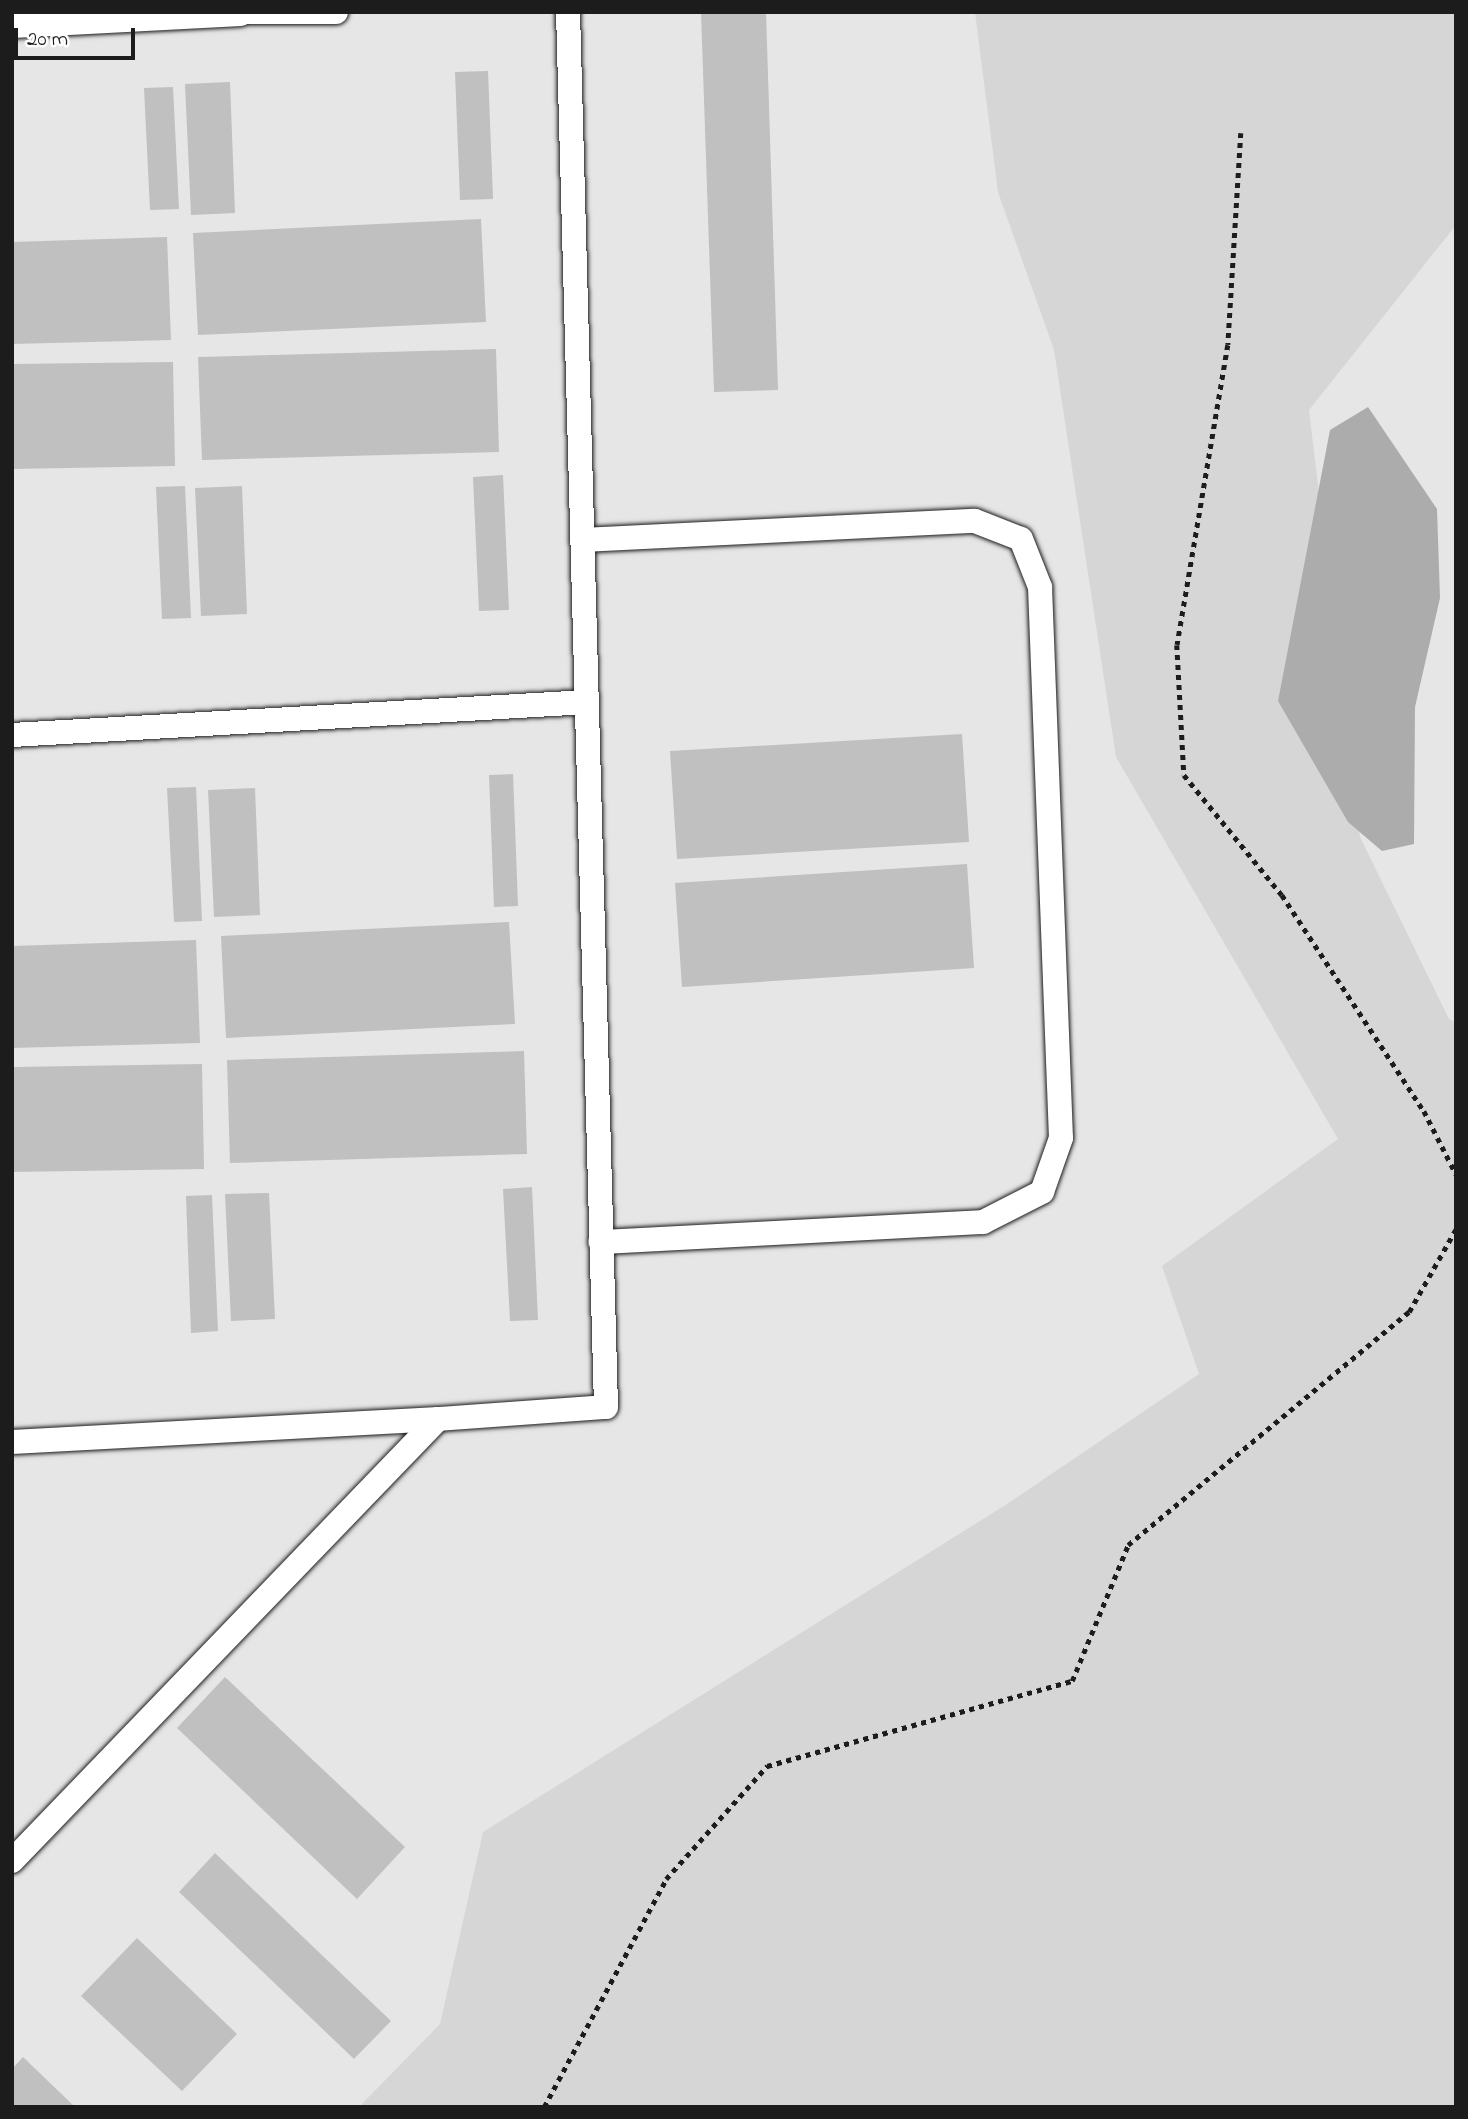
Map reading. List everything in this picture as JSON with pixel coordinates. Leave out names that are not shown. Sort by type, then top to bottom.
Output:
[{"type":"lane","points":[[12,26],[240,13],[336,12]]},
{"type":"lane","points":[[12,1442],[606,1407],[568,12]]},
{"type":"lane","points":[[582,540],[975,521],[1021,539],[1040,587],[1061,1138],[1042,1192],[984,1222],[601,1242]]},
{"type":"lane","points":[[12,735],[587,702]]},
{"type":"lane","points":[[12,1861],[438,1419]]},
{"type":"path","points":[[1241,133],[1228,345],[1177,645],[1184,775],[1282,895],[1423,1111],[1456,1174]]},
{"type":"path","points":[[544,2107],[666,1879],[767,1766],[1072,1681],[1128,1545],[1409,1312],[1456,1229]]},
{"type":"shaded area","points":[[12,12],[1456,12],[1456,1573],[1015,2107],[12,2107]]},
{"type":"shaded area","points":[[975,12],[1456,12],[1456,225],[1309,410],[1360,837],[1449,1019],[1456,1023],[1456,2107],[359,2107],[440,2024],[483,1832],[1007,1504],[1199,1374],[1162,1266],[1338,1139],[1116,757],[1054,350],[998,192]]},
{"type":"shaded area","points":[[1368,407],[1437,509],[1440,598],[1415,707],[1414,844],[1382,851],[1348,822],[1278,701],[1330,430]]},
{"type":"building","points":[[701,12],[766,12],[778,390],[714,392]]},
{"type":"building","points":[[488,71],[493,199],[460,200],[455,72]]},
{"type":"building","points":[[230,82],[235,213],[191,215],[185,84]]},
{"type":"building","points":[[173,87],[179,209],[150,210],[144,88]]},
{"type":"building","points":[[481,219],[486,322],[198,335],[193,233]]},
{"type":"building","points":[[167,237],[171,340],[12,344],[12,242]]},
{"type":"building","points":[[496,349],[499,452],[202,460],[198,357]]},
{"type":"building","points":[[173,362],[175,466],[12,469],[12,364]]},
{"type":"building","points":[[503,475],[509,610],[479,611],[473,477]]},
{"type":"building","points":[[185,486],[191,618],[162,619],[156,487]]},
{"type":"building","points":[[242,486],[247,614],[201,616],[195,488]]},
{"type":"building","points":[[962,734],[969,842],[677,859],[670,751]]},
{"type":"building","points":[[513,774],[518,906],[494,907],[489,775]]},
{"type":"building","points":[[196,787],[202,921],[174,922],[167,788]]},
{"type":"building","points":[[255,788],[260,915],[214,917],[208,790]]},
{"type":"building","points":[[967,864],[974,968],[682,987],[675,883]]},
{"type":"building","points":[[509,922],[515,1024],[226,1038],[221,936]]},
{"type":"building","points":[[196,940],[200,1043],[12,1048],[12,946]]},
{"type":"building","points":[[524,1051],[527,1154],[230,1163],[227,1060]]},
{"type":"building","points":[[202,1064],[204,1169],[12,1172],[12,1067]]},
{"type":"building","points":[[532,1187],[538,1320],[510,1321],[503,1189]]},
{"type":"building","points":[[269,1193],[275,1319],[231,1321],[225,1194]]},
{"type":"building","points":[[212,1195],[218,1331],[191,1333],[186,1196]]},
{"type":"building","points":[[225,1677],[405,1847],[357,1899],[177,1728]]},
{"type":"building","points":[[215,1853],[391,2021],[354,2059],[179,1892]]},
{"type":"building","points":[[137,1938],[237,2034],[182,2091],[81,1996]]},
{"type":"building","points":[[23,2057],[75,2107],[12,2107],[12,2069]]}]
